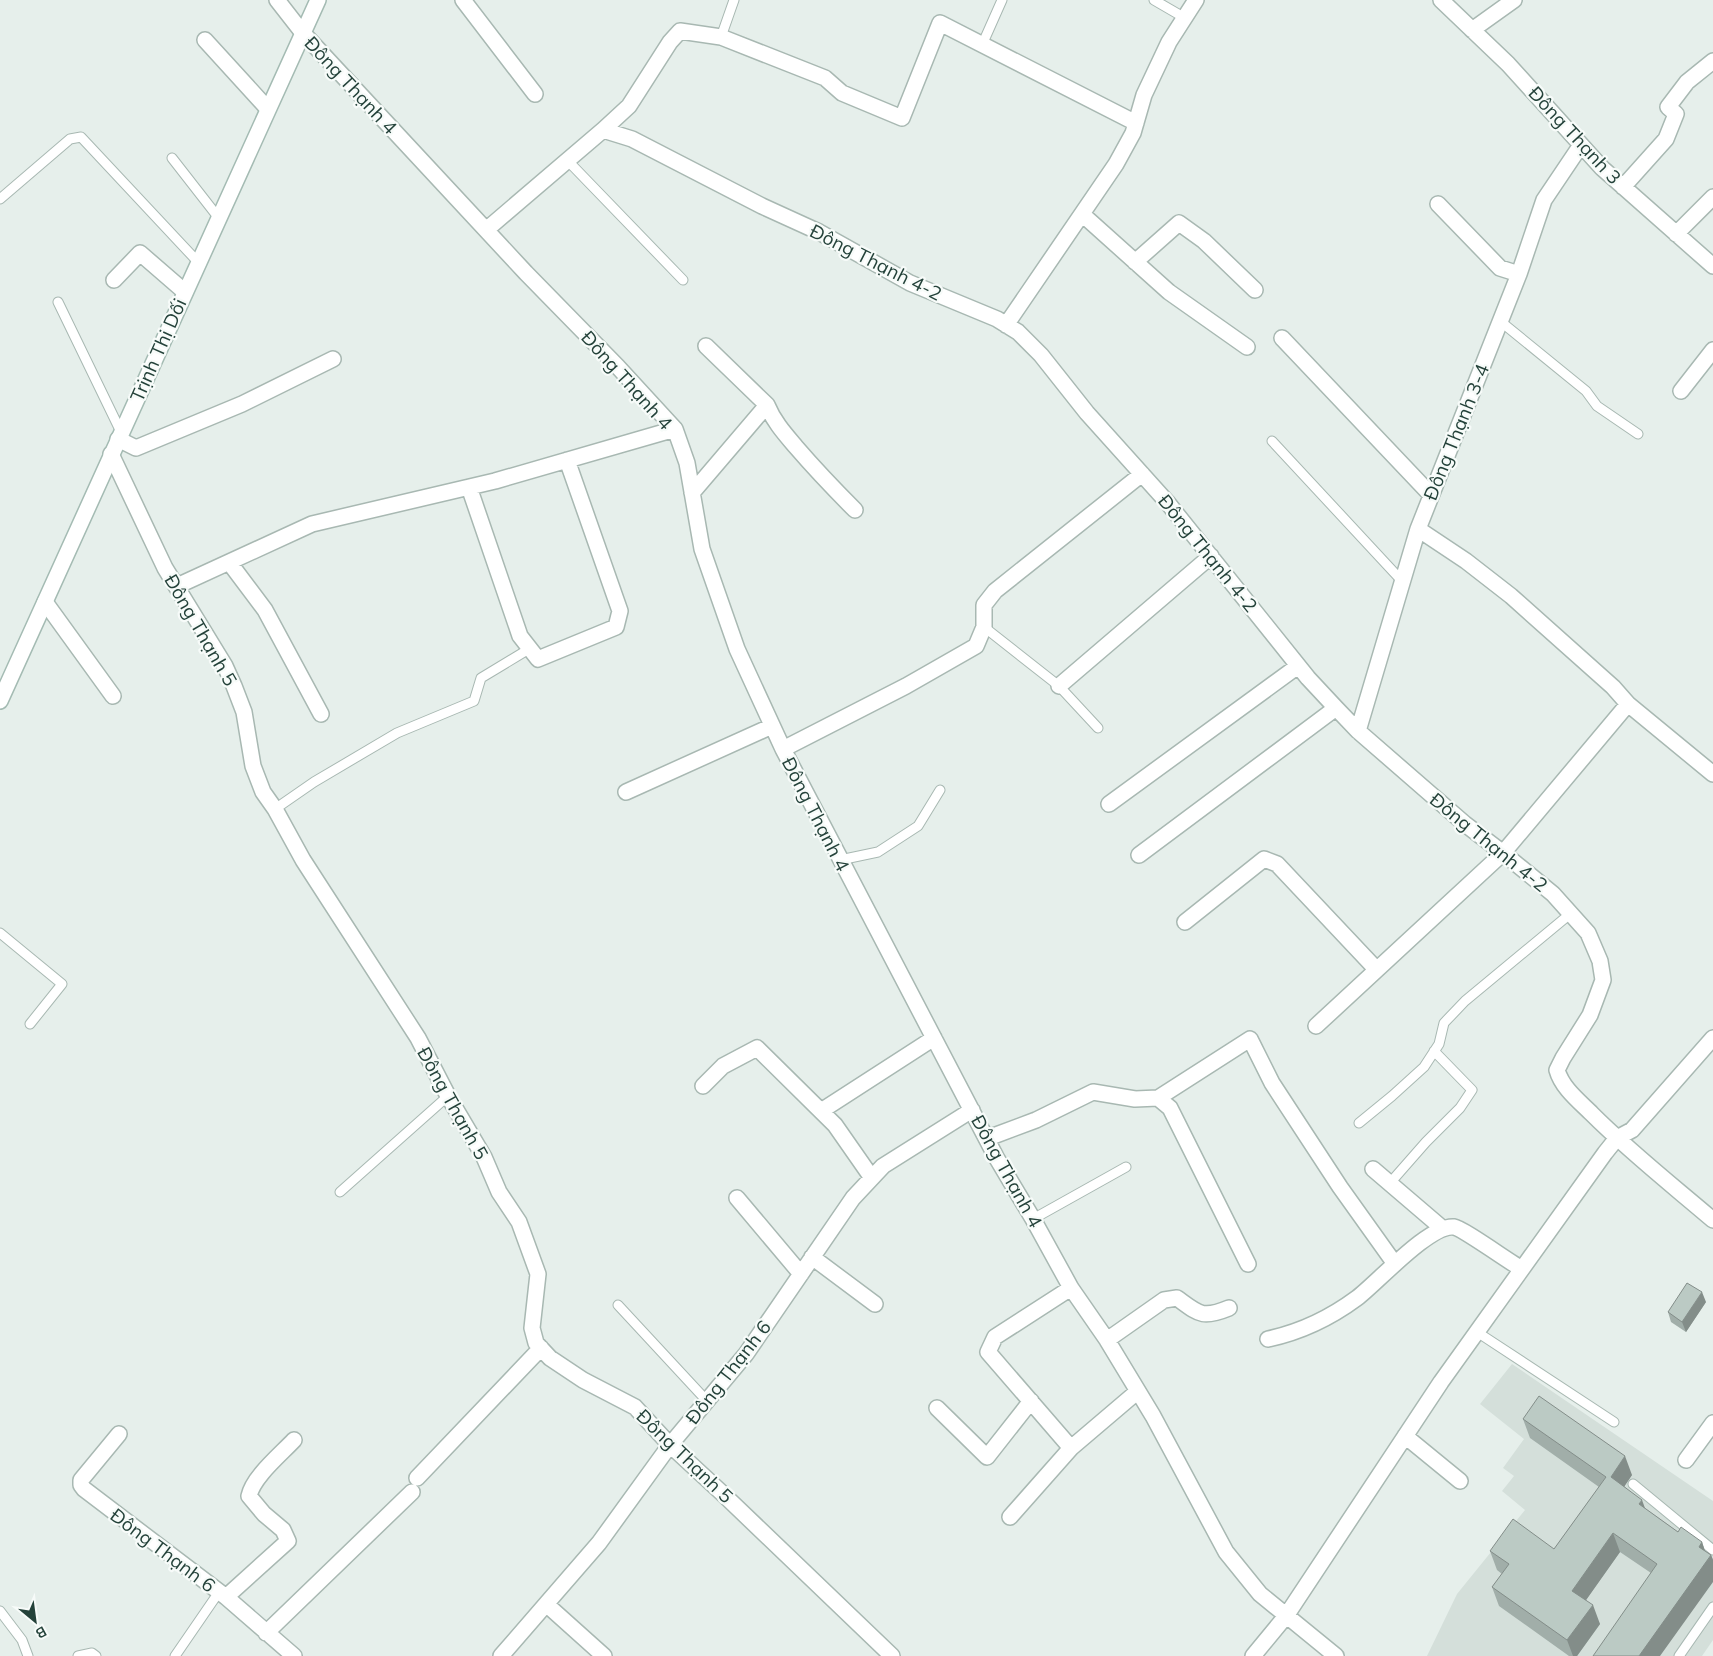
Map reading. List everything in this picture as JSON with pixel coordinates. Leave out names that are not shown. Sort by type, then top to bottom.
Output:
[{"type":"street","name":"Đông Thạnh 4","points":[[277,0],[302,32],[486,230],[618,367],[674,430],[687,463],[702,549],[737,649],[782,749],[988,1138],[996,1157],[1034,1219],[1071,1288],[1107,1340],[1153,1416],[1226,1552],[1260,1594],[1336,1656]]},
{"type":"street","name":"Trịnh Thị Dối","points":[[0,701],[267,108],[318,0]]},
{"type":"street","points":[[463,0],[535,94]]},
{"type":"street","points":[[1006,325],[1116,164],[1133,133],[1144,95],[1169,42],[1196,0]]},
{"type":"street","name":"Đông Thạnh 3","points":[[1441,0],[1508,64],[1581,145],[1624,187],[1713,266]]},
{"type":"street","points":[[1472,30],[1514,0]]},
{"type":"street","points":[[486,230],[604,130],[629,106],[670,42],[680,31],[721,37],[825,78],[842,92],[902,118],[940,23],[1136,123]]},
{"type":"street","points":[[205,40],[267,108]]},
{"type":"street","points":[[1624,187],[1666,139],[1676,114],[1668,107],[1687,82],[1713,61]]},
{"type":"street","name":"Đông Thạnh 4-2","points":[[604,130],[632,139],[762,206],[820,232],[910,282],[997,319],[1018,332],[1041,355],[1087,413],[1212,556],[1298,666],[1336,708],[1358,731],[1465,824],[1503,852],[1553,894],[1588,933],[1600,962],[1603,980],[1590,1015],[1557,1070],[1560,1078],[1574,1096],[1617,1138],[1713,1220]]},
{"type":"street","name":"Đông Thạnh 3-4","points":[[1358,731],[1418,529],[1518,274],[1544,200],[1581,145]]},
{"type":"street","points":[[1676,234],[1713,197]]},
{"type":"street","points":[[1438,204],[1500,268],[1518,274]]},
{"type":"street","points":[[1082,214],[1169,292],[1246,347]]},
{"type":"street","points":[[1135,262],[1179,223],[1204,241],[1255,290]]},
{"type":"street","points":[[114,280],[140,253],[185,292]]},
{"type":"street","points":[[1282,338],[1431,495]]},
{"type":"street","points":[[706,346],[767,406],[778,426],[855,510]]},
{"type":"street","points":[[1682,391],[1713,350]]},
{"type":"street","points":[[119,436],[136,448],[242,404],[333,359]]},
{"type":"street","points":[[692,494],[767,406]]},
{"type":"street","points":[[177,586],[312,524],[469,487],[674,430]]},
{"type":"street","name":"Đông Thạnh 5","points":[[111,454],[165,568],[225,666],[234,686],[244,712],[253,766],[263,792],[303,860],[418,1038],[448,1096],[484,1157],[499,1192],[519,1222],[538,1274],[532,1328],[536,1343],[550,1358],[583,1380],[635,1407],[670,1445],[892,1656]]},
{"type":"street","points":[[469,487],[520,636],[538,659],[616,627],[620,612],[568,460]]},
{"type":"street","points":[[782,749],[906,686],[976,646],[984,627],[984,605],[996,591],[1142,474]]},
{"type":"street","points":[[1418,529],[1511,596],[1613,688],[1628,704],[1713,774]]},
{"type":"street","points":[[1059,686],[1212,556]]},
{"type":"street","points":[[229,562],[265,610],[321,714]]},
{"type":"street","points":[[45,602],[113,696]]},
{"type":"street","points":[[1109,804],[1298,666]]},
{"type":"street","points":[[1316,1026],[1503,852],[1628,704]]},
{"type":"street","points":[[1140,855],[1336,708]]},
{"type":"street","points":[[626,792],[772,726]]},
{"type":"street","points":[[1185,922],[1264,859],[1277,864],[1376,969]]},
{"type":"street","points":[[821,1111],[934,1038]]},
{"type":"street","points":[[1253,1656],[1286,1616],[1405,1436],[1477,1332],[1617,1138],[1632,1130],[1713,1038]]},
{"type":"street","points":[[988,1138],[1036,1120],[1093,1092],[1135,1099],[1158,1098],[1250,1039],[1272,1084],[1340,1187],[1395,1264]]},
{"type":"street","points":[[702,1086],[722,1066],[757,1048],[835,1125],[872,1178]]},
{"type":"street","points":[[1158,1098],[1170,1108],[1248,1264]]},
{"type":"street","name":"Đông Thạnh 6","points":[[501,1656],[599,1543],[670,1445],[746,1354],[853,1198],[883,1166],[972,1110]]},
{"type":"street","points":[[1373,1168],[1442,1228]]},
{"type":"street","points":[[738,1198],[801,1274]]},
{"type":"street","points":[[1268,1340],[1293,1334],[1333,1314],[1359,1297],[1395,1264],[1442,1228],[1456,1227],[1522,1270]]},
{"type":"street","points":[[812,1257],[875,1304]]},
{"type":"street","points":[[1071,1288],[995,1337],[988,1352],[1071,1448]]},
{"type":"street","points":[[1107,1340],[1164,1300],[1176,1298],[1195,1311],[1211,1315],[1229,1308]]},
{"type":"street","points":[[418,1478],[541,1348]]},
{"type":"street","points":[[1010,1517],[1071,1448],[1138,1391]]},
{"type":"street","points":[[937,1408],[987,1457],[1031,1401]]},
{"type":"street","points":[[1686,1460],[1713,1423]]},
{"type":"street","name":"Đông Thạnh 6","points":[[119,1434],[81,1480],[84,1490],[222,1595],[294,1656]]},
{"type":"street","points":[[1405,1436],[1460,1481]]},
{"type":"street","points":[[222,1595],[288,1541],[283,1530],[264,1514],[249,1496],[251,1488],[258,1479],[294,1440]]},
{"type":"street","points":[[266,1633],[412,1492]]},
{"type":"street","points":[[546,1604],[604,1656]]},
{"type":"lane","points":[[721,37],[734,0]]},
{"type":"lane","points":[[982,45],[1002,0]]},
{"type":"lane","points":[[1154,0],[1185,18]]},
{"type":"lane","points":[[0,199],[70,139],[81,137],[198,262]]},
{"type":"lane","points":[[172,158],[218,217]]},
{"type":"lane","points":[[568,161],[683,280]]},
{"type":"lane","points":[[58,302],[119,436]]},
{"type":"lane","points":[[1500,321],[1586,391],[1598,406],[1638,434]]},
{"type":"lane","points":[[1272,441],[1402,581]]},
{"type":"lane","points":[[984,627],[1059,686],[1098,728]]},
{"type":"lane","points":[[275,810],[314,782],[397,733],[474,700],[481,678],[529,649]]},
{"type":"lane","points":[[840,860],[878,852],[918,826],[940,790]]},
{"type":"lane","points":[[1359,1123],[1424,1067],[1439,1044],[1444,1023],[1465,1001],[1570,914]]},
{"type":"lane","points":[[0,933],[62,984],[30,1024]]},
{"type":"lane","points":[[1390,1183],[1426,1142],[1460,1108],[1472,1090],[1434,1051]]},
{"type":"lane","points":[[340,1192],[448,1096]]},
{"type":"lane","points":[[1034,1219],[1126,1167]]},
{"type":"lane","points":[[618,1305],[707,1401]]},
{"type":"lane","points":[[1477,1332],[1614,1422]]},
{"type":"lane","points":[[1633,1484],[1713,1550]]},
{"type":"lane","points":[[175,1656],[222,1595]]},
{"type":"lane","points":[[1679,1656],[1713,1607]]},
{"type":"lane","points":[[0,1611],[22,1640],[28,1656]]},
{"type":"lane","points":[[78,1656],[92,1653],[96,1656]]},
{"type":"shaded area","points":[[1512,1364],[1713,1501],[1713,1640],[1702,1656],[1427,1656],[1457,1594],[1525,1510],[1502,1491],[1514,1476],[1503,1468],[1524,1439],[1480,1404]]},
{"type":"building","points":[[1687,1283],[1702,1292],[1682,1322],[1668,1312]]},
{"type":"building","points":[[1539,1396],[1625,1456],[1611,1477],[1642,1500],[1639,1504],[1678,1532],[1681,1527],[1702,1542],[1699,1547],[1711,1555],[1639,1656],[1593,1656],[1657,1564],[1613,1533],[1572,1591],[1593,1605],[1567,1640],[1492,1587],[1509,1564],[1490,1551],[1513,1519],[1554,1549],[1606,1477],[1523,1419]]}]
